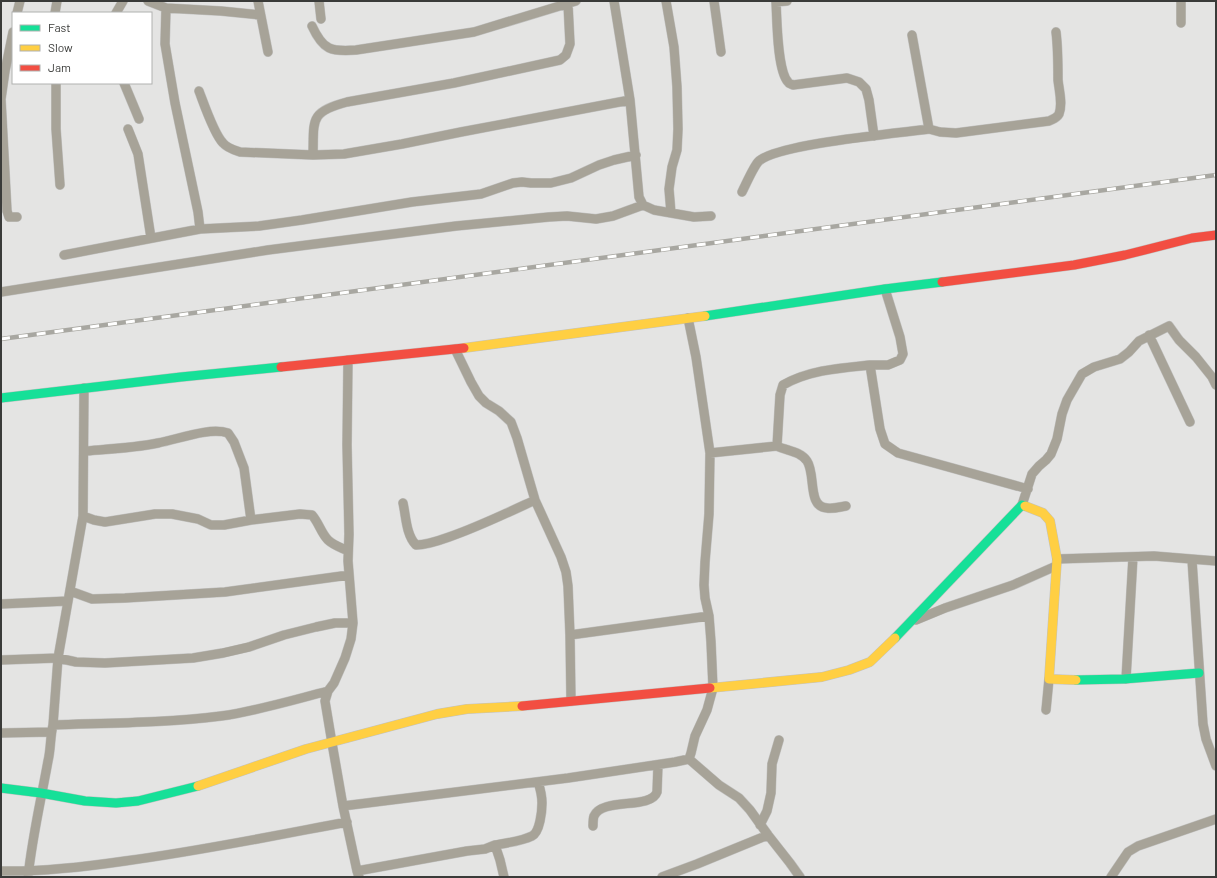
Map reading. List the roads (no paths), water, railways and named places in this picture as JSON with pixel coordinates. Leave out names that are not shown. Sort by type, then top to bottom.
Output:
[{"type":"street","points":[[17,12],[20,1]]},
{"type":"street","points":[[55,12],[57,1]]},
{"type":"street","points":[[117,12],[123,1]]},
{"type":"street","points":[[148,1],[166,8],[260,15]]},
{"type":"street","points":[[258,1],[268,52]]},
{"type":"street","points":[[319,1],[321,19]]},
{"type":"street","points":[[614,1],[630,100],[639,197],[643,205],[654,210],[694,217],[711,216]]},
{"type":"street","points":[[666,1],[674,48],[678,129],[669,189],[671,213]]},
{"type":"street","points":[[714,1],[720,52]]},
{"type":"street","points":[[787,1],[776,2],[778,48],[788,82],[793,85],[847,78],[859,82],[866,89],[874,136]]},
{"type":"street","points":[[1181,1],[1181,23]]},
{"type":"street","points":[[312,26],[323,45],[332,50],[356,50],[474,32],[572,2],[570,44],[566,55],[560,60],[454,83],[346,102],[333,106],[318,115],[314,122],[314,155]]},
{"type":"street","points":[[166,8],[165,44],[200,229]]},
{"type":"street","points":[[742,192],[758,162],[766,156],[778,152],[815,144],[929,129],[940,132],[956,133],[1054,119],[1058,116],[1060,109],[1056,32]]},
{"type":"street","points":[[912,35],[929,129]]},
{"type":"street","points":[[12,37],[1,99],[7,211],[9,217],[17,217]]},
{"type":"street","points":[[56,84],[56,129],[60,185]]},
{"type":"street","points":[[124,84],[139,119]]},
{"type":"street","points":[[199,91],[217,133],[223,143],[230,148],[240,152],[314,155],[344,154],[402,144],[630,100]]},
{"type":"street","points":[[128,129],[138,154],[151,238]]},
{"type":"street","points":[[64,255],[200,229],[259,226],[412,202],[475,195],[513,183],[551,183],[571,178],[614,160],[636,155]]},
{"type":"street","points":[[1,292],[194,261],[372,236],[549,217],[567,216],[596,219],[613,216],[643,205]]},
{"type":"street","points":[[1,398],[181,377],[455,349],[688,318],[885,289],[1074,265],[1125,255],[1192,238],[1216,235]]},
{"type":"street","points":[[777,446],[780,395],[783,385],[795,378],[833,369],[870,365],[888,365],[900,360],[903,354],[900,337],[885,289]]},
{"type":"street","points":[[688,318],[696,357],[710,453],[709,514],[704,562],[704,585],[709,616],[713,688],[707,710],[695,736],[689,759]]},
{"type":"street","points":[[1,788],[42,793],[85,801],[116,803],[138,801],[206,784],[306,749],[362,736],[399,724],[453,711],[713,688],[822,676],[849,670],[870,662],[887,647],[1022,505],[1032,474],[1051,454],[1057,439],[1066,400],[1082,374],[1094,367],[1120,359],[1139,341],[1169,326],[1179,340],[1196,357],[1216,384]]},
{"type":"street","points":[[1149,335],[1190,422]]},
{"type":"street","points":[[455,349],[479,396],[511,422],[535,500],[561,557],[566,572],[570,635],[571,701]]},
{"type":"street","points":[[348,360],[348,561],[353,622],[351,640],[345,658],[334,682],[328,691],[326,701],[343,806],[358,874],[467,851],[485,849],[532,836],[536,833],[541,816],[542,802],[538,782]]},
{"type":"street","points":[[870,365],[880,429],[886,444],[898,453],[1028,489]]},
{"type":"street","points":[[28,874],[49,759],[58,658],[83,516],[84,388]]},
{"type":"street","points":[[84,451],[158,443],[218,431],[228,433],[234,442],[244,468],[251,520]]},
{"type":"street","points":[[710,453],[777,446],[801,455],[807,461],[811,471],[814,497],[819,506],[826,508],[846,506]]},
{"type":"street","points":[[403,503],[412,541],[416,545],[422,545],[467,531],[535,500]]},
{"type":"street","points":[[1022,505],[1043,513],[1050,521],[1056,562],[1046,710]]},
{"type":"street","points":[[83,516],[105,522],[155,514],[172,514],[198,519],[211,525],[224,526],[251,520],[300,514],[312,515],[328,541],[348,551]]},
{"type":"street","points":[[912,622],[945,608],[1013,585],[1056,562],[1154,556],[1216,561]]},
{"type":"street","points":[[1126,679],[1133,557]]},
{"type":"street","points":[[1192,560],[1203,724],[1206,739],[1216,766]]},
{"type":"street","points":[[70,591],[92,599],[125,598],[225,592],[349,575]]},
{"type":"street","points":[[1,604],[68,601]]},
{"type":"street","points":[[570,635],[709,616]]},
{"type":"street","points":[[1,660],[58,658],[76,662],[105,662],[193,658],[249,647],[284,635],[316,627],[335,623],[353,622]]},
{"type":"street","points":[[1049,679],[1126,679],[1199,673]]},
{"type":"street","points":[[1,733],[221,716],[328,691]]},
{"type":"street","points":[[760,825],[767,811],[771,793],[772,764],[779,740]]},
{"type":"street","points":[[343,806],[538,782],[658,765],[689,759]]},
{"type":"street","points":[[689,759],[719,785],[739,798],[750,810],[800,877]]},
{"type":"street","points":[[592,826],[594,816],[603,808],[650,800],[656,796],[658,765]]},
{"type":"street","points":[[1111,877],[1128,852],[1138,846],[1216,819]]},
{"type":"street","points":[[1,871],[28,874],[176,854],[347,822]]},
{"type":"street","points":[[662,877],[768,835]]},
{"type":"street","points":[[495,845],[504,877]]},
{"type":"railway","points":[[1,339],[1216,175]]}]
